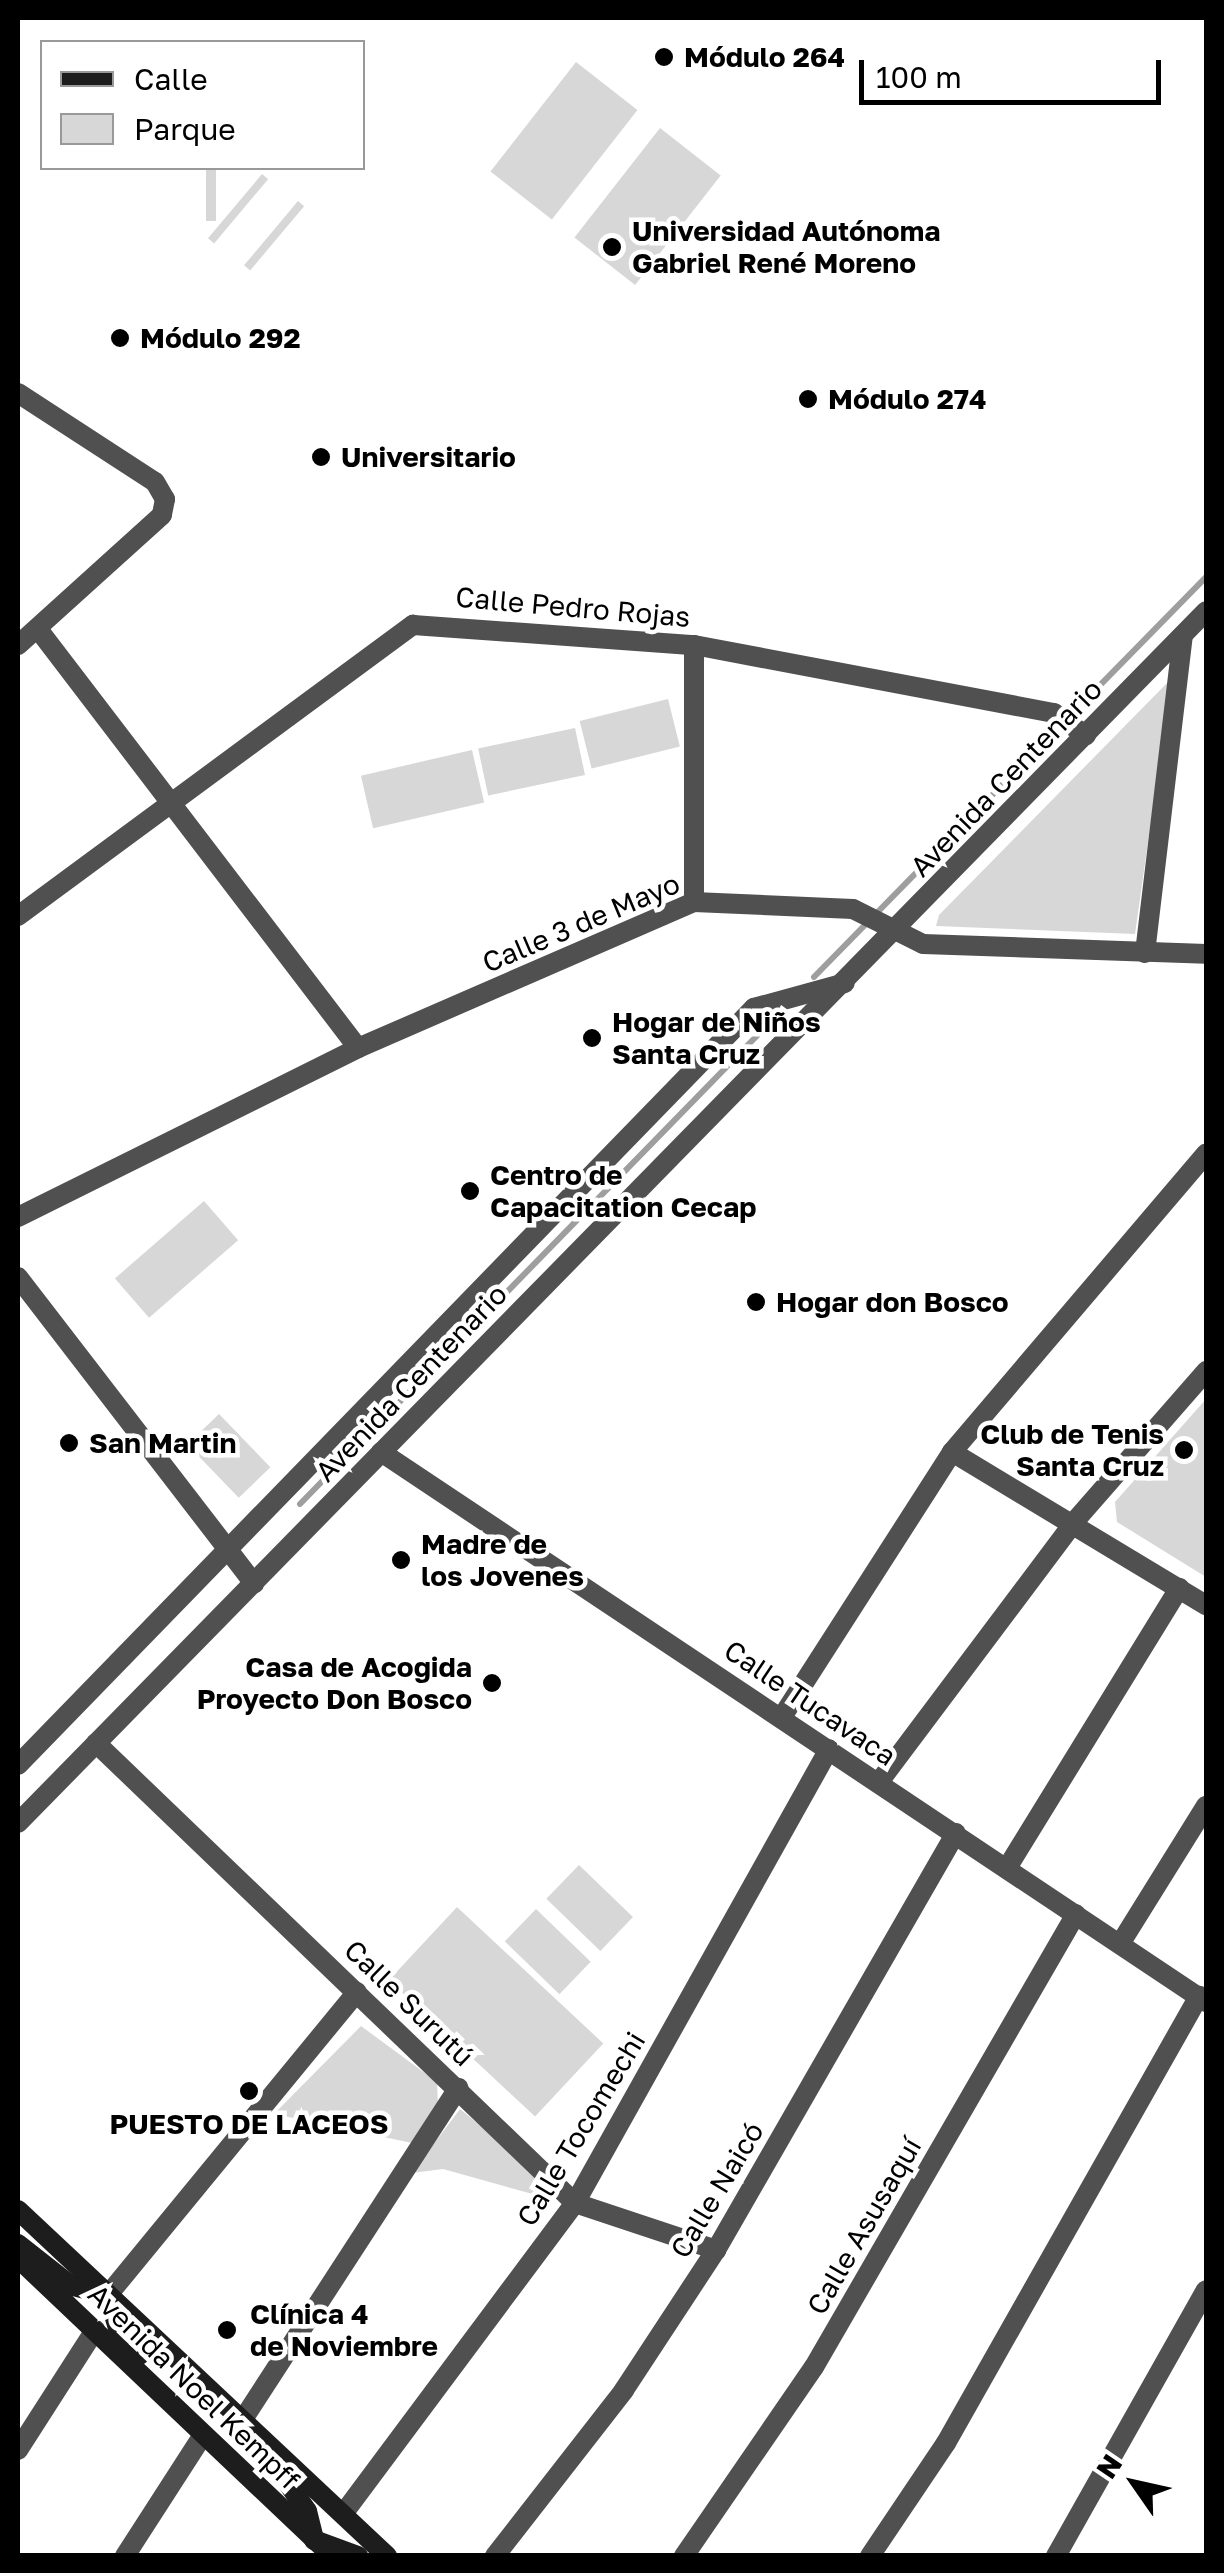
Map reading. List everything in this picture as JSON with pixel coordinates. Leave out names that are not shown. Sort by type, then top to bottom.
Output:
[{"type":"main road","name":"Avenida Noel Kempff","points":[[18,2210],[240,2424],[387,2556]]},
{"type":"main road","points":[[18,2244],[70,2285],[108,2295],[120,2335],[169,2403]]},
{"type":"main road","name":"Avenida Noel Kempff","points":[[18,2258],[203,2435],[309,2548],[332,2556]]},
{"type":"main road","points":[[265,2446],[307,2510],[309,2548],[358,2556]]},
{"type":"street","points":[[18,394],[155,482],[166,500],[162,515],[18,645]]},
{"type":"street","name":"Avenida Centenario","points":[[18,1823],[844,983],[883,922],[1070,724],[1184,635],[1206,611]]},
{"type":"street","name":"Calle Pedro Rojas","points":[[18,916],[168,800],[412,626],[694,646],[1070,724]]},
{"type":"street","points":[[38,629],[358,1048]]},
{"type":"street","points":[[1145,953],[1184,635]]},
{"type":"street","points":[[694,646],[694,902]]},
{"type":"street","name":"Calle 3 de Mayo","points":[[18,1217],[358,1048],[694,902],[883,922],[923,944],[1145,953],[1202,947]]},
{"type":"street","name":"Avenida Centenario","points":[[18,1765],[754,1008],[844,983]]},
{"type":"street","points":[[782,1718],[952,1452],[1206,1154]]},
{"type":"street","points":[[18,1277],[254,1584]]},
{"type":"street","points":[[879,1782],[1074,1522],[1206,1371]]},
{"type":"street","name":"Calle Tucavaca","points":[[381,1452],[1203,1999]]},
{"type":"street","points":[[952,1452],[1206,1605]]},
{"type":"street","points":[[1007,1868],[1179,1588]]},
{"type":"street","name":"Calle Surutú","points":[[96,1742],[574,2204],[716,2250]]},
{"type":"street","name":"Calle Tocomechi","points":[[343,2514],[574,2204],[830,1749]]},
{"type":"street","points":[[1120,1944],[1206,1806]]},
{"type":"street","name":"Calle Naicó","points":[[495,2556],[624,2390],[716,2250],[956,1833]]},
{"type":"street","name":"Calle Asusaquí","points":[[684,2556],[814,2367],[1076,1914]]},
{"type":"street","points":[[108,2295],[356,1992]]},
{"type":"street","points":[[870,2556],[946,2443],[1203,1999]]},
{"type":"street","points":[[240,2424],[458,2088]]},
{"type":"street","points":[[1056,2556],[1206,2290]]},
{"type":"street","points":[[18,2450],[95,2330]]},
{"type":"street","points":[[125,2556],[203,2435]]},
{"type":"green space","points":[[576,62],[637,110],[552,220],[490,172]]},
{"type":"green space","points":[[660,128],[721,175],[635,285],[574,238]]},
{"type":"green space","points":[[206,170],[216,170],[216,221],[206,221]]},
{"type":"green space","points":[[262,174],[268,179],[214,243],[208,238]]},
{"type":"green space","points":[[298,201],[304,206],[250,270],[244,265]]},
{"type":"green space","points":[[1171,679],[1135,934],[936,926],[939,915]]},
{"type":"green space","points":[[668,699],[680,747],[592,769],[580,721]]},
{"type":"green space","points":[[575,728],[585,775],[488,796],[478,749]]},
{"type":"green space","points":[[472,750],[484,803],[373,828],[361,776]]},
{"type":"green space","points":[[204,1201],[238,1240],[149,1318],[115,1278]]},
{"type":"green space","name":"Club de Tenis Santa Cruz","points":[[1206,1399],[1206,1577],[1117,1522],[1115,1502]]},
{"type":"green space","points":[[219,1414],[270,1467],[239,1498],[187,1445]]},
{"type":"green space","points":[[579,1865],[633,1917],[600,1951],[546,1899]]},
{"type":"green space","points":[[457,1907],[603,2043],[535,2117],[389,1980]]},
{"type":"green space","points":[[536,1909],[591,1962],[559,1994],[505,1941]]},
{"type":"green space","points":[[361,2026],[437,2082],[438,2105],[412,2143],[274,2114]]},
{"type":"green space","points":[[460,2109],[547,2180],[554,2200],[443,2169],[412,2173]]},
{"type":"waterway","points":[[814,977],[1206,577]]},
{"type":"waterway","points":[[300,1504],[783,1009]]},
{"type":"place","name":"Módulo 264","points":[[664,57]]},
{"type":"place","name":"Universidad Autónoma Gabriel René Moreno","points":[[612,247]]},
{"type":"place","name":"Módulo 292","points":[[120,338]]},
{"type":"place","name":"Módulo 274","points":[[808,399]]},
{"type":"place","name":"Universitario","points":[[321,457]]},
{"type":"place","name":"Hogar de Niños Santa Cruz","points":[[592,1038]]},
{"type":"place","name":"Centro de Capacitation Cecap","points":[[470,1191]]},
{"type":"place","name":"Hogar don Bosco","points":[[756,1302]]},
{"type":"place","name":"San Martin","points":[[69,1443]]},
{"type":"place","name":"Club de Tenis Santa Cruz","points":[[1184,1450]]},
{"type":"place","name":"Madre de los Jovenes","points":[[401,1560]]},
{"type":"place","name":"Casa de Acogida Proyecto Don Bosco","points":[[492,1683]]},
{"type":"place","name":"PUESTO DE LACEOS","points":[[249,2091]]},
{"type":"place","name":"Clínica 4 de Noviembre","points":[[227,2330]]}]
